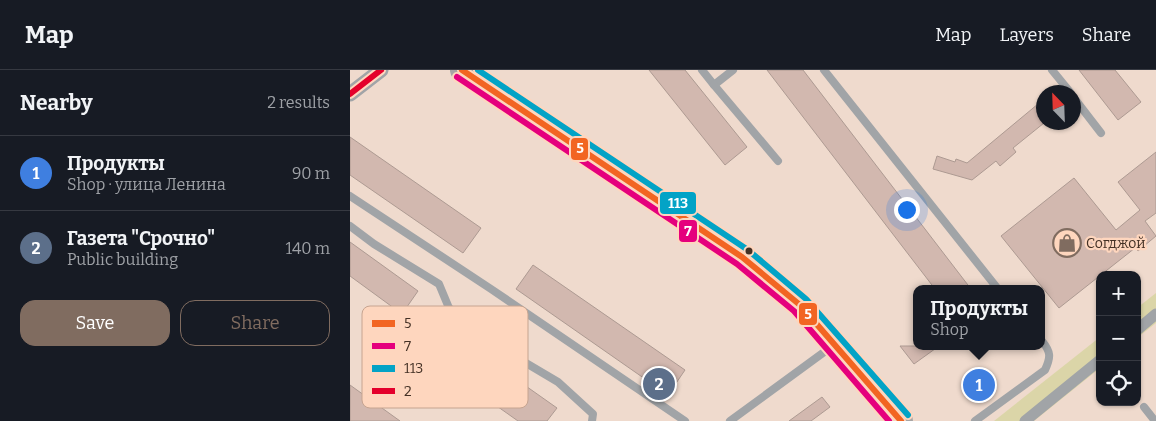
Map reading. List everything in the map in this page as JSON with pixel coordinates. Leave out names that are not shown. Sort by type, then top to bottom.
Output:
[{"type":"main road","points":[[462,70],[742,257],[800,306],[901,421]]},
{"type":"street","points":[[350,94],[381,70]]},
{"type":"street","points":[[1141,327],[1156,314]]},
{"type":"street","points":[[1025,421],[1099,361]]},
{"type":"lane","points":[[702,70],[778,162]]},
{"type":"lane","points":[[714,86],[733,70]]},
{"type":"lane","points":[[824,70],[995,285]]},
{"type":"lane","points":[[1052,70],[1064,85]]},
{"type":"lane","points":[[1081,107],[1101,132]]},
{"type":"lane","points":[[350,196],[516,306]]},
{"type":"lane","points":[[350,226],[374,244],[439,284],[448,306]]},
{"type":"lane","points":[[528,314],[685,421]]},
{"type":"lane","points":[[730,421],[834,344]]},
{"type":"lane","points":[[975,421],[1045,370],[1050,360],[1048,349],[1045,346]]},
{"type":"lane","points":[[528,364],[558,382],[594,414],[592,421]]},
{"type":"lane","points":[[1144,407],[1155,421]]},
{"type":"shaded area","points":[[1156,293],[1156,323],[1141,335],[1141,316],[1141,305]]},
{"type":"shaded area","points":[[1096,340],[1096,371],[1034,421],[994,421]]},
{"type":"building","points":[[649,70],[685,70],[747,147],[725,165]]},
{"type":"building","points":[[767,70],[803,70],[968,285],[932,285]]},
{"type":"building","points":[[1079,70],[1115,70],[1141,102],[1118,120]]},
{"type":"building","points":[[1036,106],[1036,129],[1013,148],[1016,152],[1000,166],[996,161],[972,180],[933,169],[937,156],[955,162],[956,159],[967,163]]},
{"type":"building","points":[[350,137],[481,228],[463,253],[350,175]]},
{"type":"building","name":"Согджой","points":[[1156,152],[1156,213],[1145,221],[1156,236],[1138,251],[1135,248],[1106,271],[1096,271],[1096,279],[1059,308],[1045,291],[1045,285],[1040,285],[1001,236],[1074,178],[1116,230],[1140,210],[1118,182]]},
{"type":"building","points":[[350,242],[418,291],[408,306],[391,306],[350,276]]},
{"type":"building","points":[[533,265],[685,370],[668,395],[516,289]]},
{"type":"building","points":[[900,346],[913,346],[913,350],[933,350],[914,364]]},
{"type":"building","points":[[350,385],[362,394],[362,408],[382,408],[400,421],[350,421]]},
{"type":"building","points":[[528,388],[557,408],[547,421],[518,421],[500,408],[528,408]]},
{"type":"building","points":[[822,397],[830,407],[811,421],[789,421]]},
{"type":"transit line","name":"2","points":[[350,94],[381,70]]},
{"type":"transit line","name":"5","points":[[462,70],[742,257],[800,305],[901,421]]},
{"type":"transit line","name":"113","points":[[478,70],[748,250],[806,299],[908,415]]},
{"type":"transit line","name":"7","points":[[457,77],[737,264],[794,311],[889,421]]},
{"type":"place","name":"Согджой","points":[[1067,243]]},
{"type":"place","name":"Газета \"Срочно\"","points":[[659,384]]},
{"type":"place","name":"Продукты","points":[[979,385]]}]
